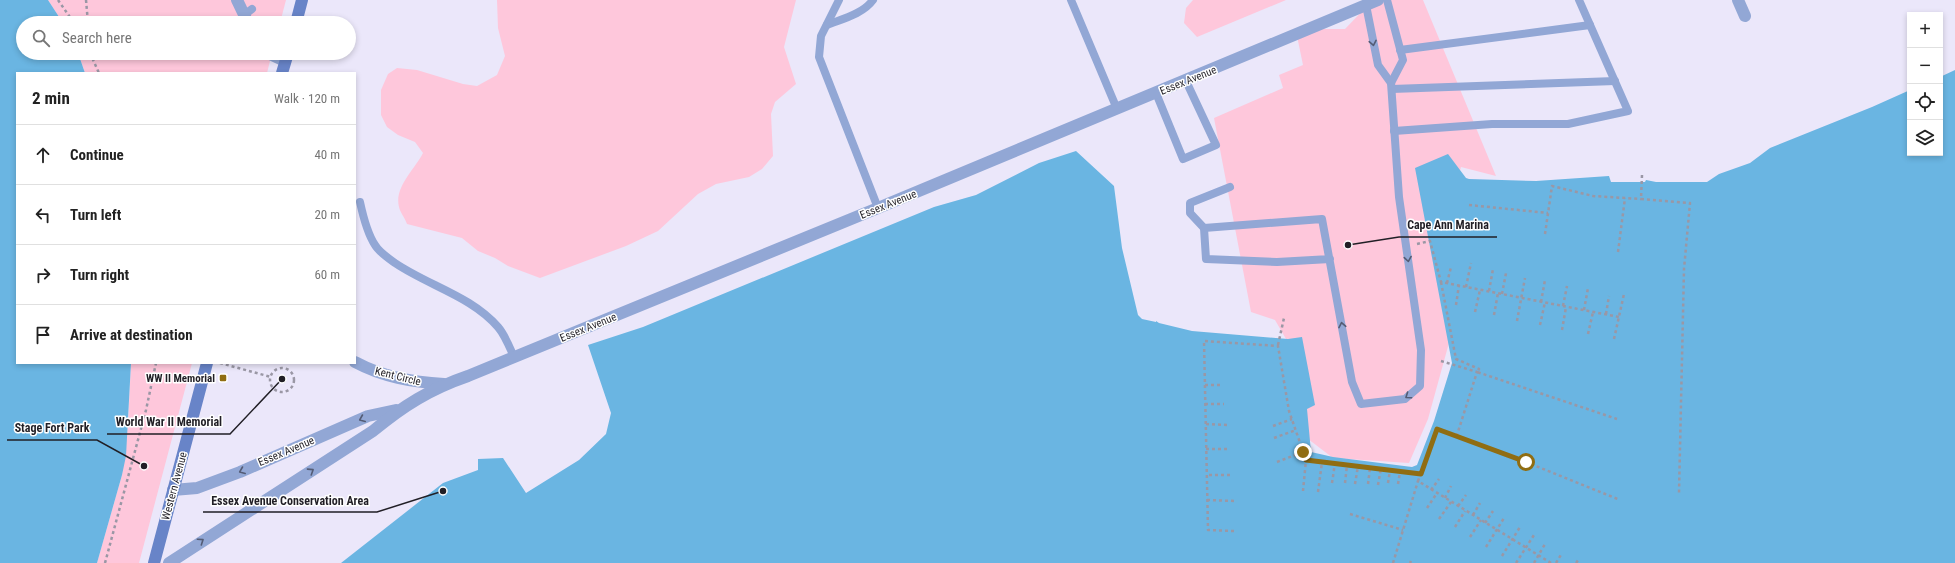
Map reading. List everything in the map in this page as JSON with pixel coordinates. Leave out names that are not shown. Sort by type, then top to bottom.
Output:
[{"type":"main road","points":[[298,16],[302,0]]},
{"type":"main road","name":"Western Avenue","points":[[154,563],[207,364]]},
{"type":"street","points":[[237,0],[248,16]]},
{"type":"street","name":"Essex Avenue","points":[[169,563],[372,431],[399,409],[444,384],[514,357],[878,208],[1378,0]]},
{"type":"street","points":[[1738,0],[1745,16]]},
{"type":"street","name":"Kent Circle","points":[[356,362],[381,374],[423,383],[444,384]]},
{"type":"street","name":"Essex Avenue","points":[[173,490],[197,488],[240,472],[368,416],[399,409]]},
{"type":"lane","points":[[839,0],[821,36],[818,57],[878,208]]},
{"type":"lane","points":[[826,25],[859,12],[870,5],[873,0]]},
{"type":"lane","points":[[1071,0],[1117,109]]},
{"type":"lane","points":[[1387,0],[1403,60],[1391,86]]},
{"type":"lane","points":[[1394,131],[1492,124],[1568,124],[1628,111],[1579,0]]},
{"type":"lane","points":[[1204,228],[1322,219],[1352,382],[1361,404],[1405,399],[1420,386],[1422,350],[1400,206],[1391,86],[1378,65],[1366,5]]},
{"type":"lane","points":[[1400,50],[1590,25]]},
{"type":"lane","points":[[1156,93],[1183,159],[1216,145],[1186,81]]},
{"type":"lane","points":[[1391,86],[1615,81]]},
{"type":"lane","points":[[1230,187],[1190,203],[1190,213],[1204,228],[1206,259],[1277,262],[1330,259]]},
{"type":"lane","points":[[360,202],[364,221],[375,246],[388,258],[409,272],[465,300],[483,313],[499,328],[514,357]]},
{"type":"path","points":[[58,0],[69,16]]},
{"type":"path","points":[[86,0],[87,16]]},
{"type":"path","points":[[93,60],[99,72]]},
{"type":"path","points":[[1641,199],[1642,176]]},
{"type":"path","points":[[1546,234],[1552,186],[1593,196],[1690,204],[1684,269],[1679,493]]},
{"type":"path","points":[[1618,252],[1625,198]]},
{"type":"path","points":[[1469,205],[1548,213]]},
{"type":"path","points":[[1417,244],[1430,241],[1441,282],[1456,359],[1479,369],[1457,435]]},
{"type":"path","points":[[1466,287],[1471,263]]},
{"type":"path","points":[[1447,283],[1451,267]]},
{"type":"path","points":[[1489,291],[1493,269]]},
{"type":"path","points":[[1502,294],[1506,273]]},
{"type":"path","points":[[1517,321],[1525,278]]},
{"type":"path","points":[[1541,302],[1545,280]]},
{"type":"path","points":[[1441,282],[1619,317]]},
{"type":"path","points":[[1456,305],[1459,286]]},
{"type":"path","points":[[1563,306],[1567,286]]},
{"type":"path","points":[[1584,310],[1588,288]]},
{"type":"path","points":[[1474,312],[1480,290]]},
{"type":"path","points":[[1494,315],[1498,293]]},
{"type":"path","points":[[1614,339],[1624,294]]},
{"type":"path","points":[[1606,314],[1609,296]]},
{"type":"path","points":[[1540,325],[1545,302]]},
{"type":"path","points":[[1562,330],[1566,307]]},
{"type":"path","points":[[1588,334],[1593,312]]},
{"type":"path","points":[[1284,318],[1278,346],[1292,419],[1306,460],[1303,491]]},
{"type":"path","points":[[1234,531],[1208,530],[1204,341],[1278,346]]},
{"type":"path","points":[[1441,361],[1616,419]]},
{"type":"path","points":[[104,563],[146,410],[156,364]]},
{"type":"path","points":[[223,364],[271,377]]},
{"type":"path","points":[[285,368],[290,371],[293,376],[293,385],[289,390],[278,391],[271,385],[271,377],[275,370],[285,368]]},
{"type":"path","points":[[1205,384],[1220,385]]},
{"type":"path","points":[[1205,404],[1224,404]]},
{"type":"path","points":[[1273,426],[1292,419]]},
{"type":"path","points":[[1206,424],[1227,425]]},
{"type":"path","points":[[1394,563],[1418,482],[1437,429],[1457,435],[1620,500]]},
{"type":"path","points":[[1274,438],[1296,430]]},
{"type":"path","points":[[1206,449],[1230,449]]},
{"type":"path","points":[[1278,462],[1303,452]]},
{"type":"path","points":[[1306,460],[1421,474]]},
{"type":"path","points":[[1318,492],[1322,462]]},
{"type":"path","points":[[1332,483],[1335,463]]},
{"type":"path","points":[[1345,483],[1347,465]]},
{"type":"path","points":[[1355,484],[1358,466]]},
{"type":"path","points":[[1368,484],[1370,468]]},
{"type":"path","points":[[1378,485],[1381,468]]},
{"type":"path","points":[[1388,483],[1390,470]]},
{"type":"path","points":[[1398,484],[1400,472]]},
{"type":"path","points":[[1209,475],[1232,475]]},
{"type":"path","points":[[1432,490],[1439,479]]},
{"type":"path","points":[[1418,482],[1551,563]]},
{"type":"path","points":[[1445,498],[1451,486]]},
{"type":"path","points":[[1427,508],[1437,493]]},
{"type":"path","points":[[1458,506],[1466,494]]},
{"type":"path","points":[[1207,500],[1235,501]]},
{"type":"path","points":[[1439,519],[1451,502]]},
{"type":"path","points":[[1473,515],[1480,503]]},
{"type":"path","points":[[1455,528],[1465,510]]},
{"type":"path","points":[[1485,523],[1493,511]]},
{"type":"path","points":[[1350,514],[1403,530]]},
{"type":"path","points":[[1486,547],[1504,518]]},
{"type":"path","points":[[1470,537],[1481,520]]},
{"type":"path","points":[[1502,556],[1520,527]]},
{"type":"path","points":[[1516,563],[1534,535]]},
{"type":"path","points":[[1534,563],[1545,544]]},
{"type":"path","points":[[1556,563],[1562,553]]},
{"type":"path","points":[[1576,563],[1579,559]]},
{"type":"shaded area","points":[[48,0],[286,0],[282,16],[58,16]]},
{"type":"shaded area","points":[[497,0],[796,0],[784,47],[796,84],[775,102],[771,114],[773,156],[762,169],[749,177],[716,184],[698,194],[658,231],[626,246],[540,278],[508,266],[495,258],[478,251],[462,238],[407,224],[400,211],[398,200],[402,185],[423,153],[415,142],[398,135],[387,127],[381,115],[381,90],[388,74],[397,68],[417,70],[463,84],[477,86],[497,75],[505,56],[498,28]]},
{"type":"shaded area","points":[[1193,0],[1286,0],[1197,37],[1184,23],[1186,8]]},
{"type":"shaded area","points":[[1373,0],[1423,0],[1496,176],[1461,167],[1453,197],[1463,292],[1428,419],[1409,463],[1333,458],[1291,426],[1297,358],[1275,320],[1251,312],[1214,118],[1283,88],[1279,75],[1303,65],[1297,36],[1315,29],[1345,29]]},
{"type":"shaded area","points":[[80,60],[270,60],[267,72],[85,72]]},
{"type":"shaded area","points":[[131,364],[192,364],[139,563],[97,563],[122,475],[128,424]]},
{"type":"water","points":[[0,0],[48,0],[58,16],[16,16],[16,60],[80,60],[85,72],[16,72],[16,364],[131,364],[126,456],[97,563],[0,563]]},
{"type":"water","points":[[1955,70],[1955,563],[341,563],[443,483],[478,470],[478,459],[503,458],[526,493],[579,460],[606,434],[611,413],[588,345],[643,327],[934,207],[976,195],[1039,163],[1076,151],[1114,186],[1122,248],[1138,315],[1142,319],[1156,321],[1192,331],[1288,339],[1302,337],[1315,405],[1307,409],[1311,452],[1333,457],[1412,467],[1417,465],[1434,421],[1452,363],[1415,168],[1448,154],[1466,178],[1469,179],[1536,181],[1609,176],[1611,182],[1645,182],[1646,180],[1656,182],[1707,182],[1719,174],[1750,163],[1770,148],[1907,91],[1907,156],[1943,156],[1943,76]]},
{"type":"place","name":"Cape Ann Marina","points":[[1348,245]]},
{"type":"place","name":"WW II Memorial","points":[[223,378]]},
{"type":"place","name":"World War II Memorial","points":[[282,379]]},
{"type":"place","name":"Stage Fort Park","points":[[144,466]]},
{"type":"place","name":"Essex Avenue Conservation Area","points":[[443,491]]},
{"type":"route","points":[[1303,452],[1306,460],[1421,474],[1437,429],[1457,435],[1526,462]]}]
